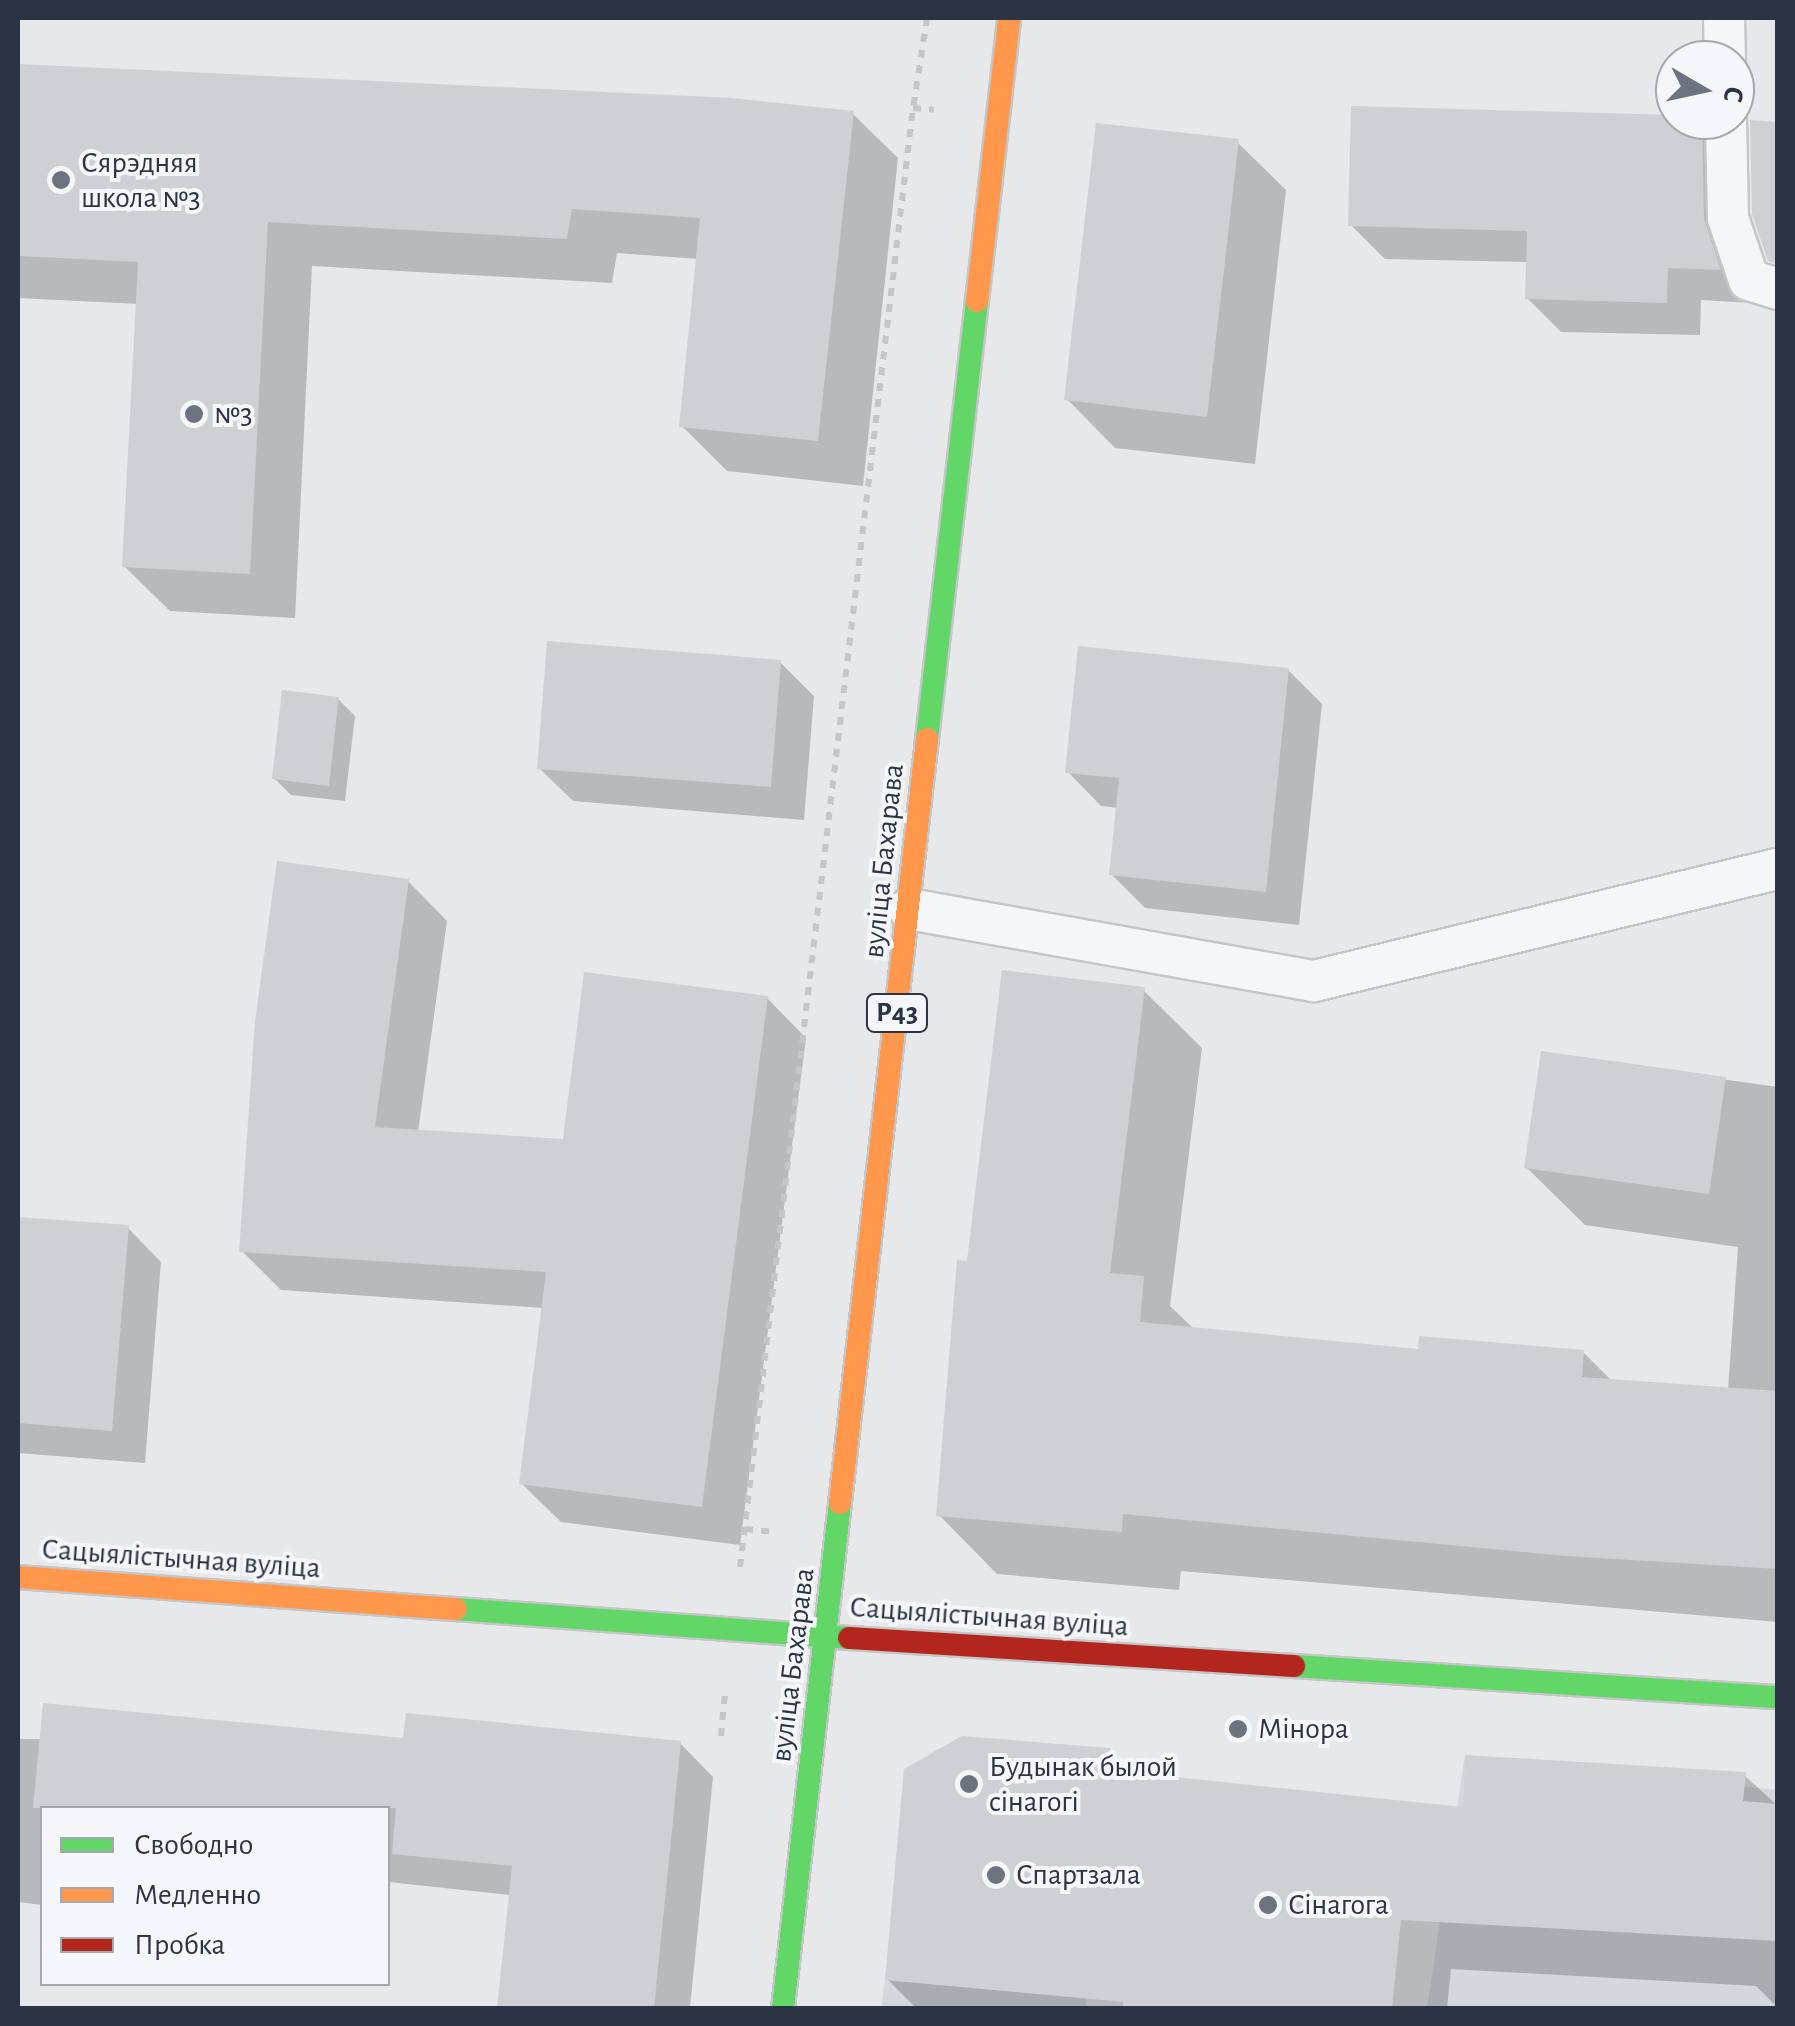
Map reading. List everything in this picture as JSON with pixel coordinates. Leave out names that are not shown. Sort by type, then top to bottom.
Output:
[{"type":"main road","name":"вуліца Бахарава","points":[[783,2008],[1009,18]]},
{"type":"main road","name":"Сацыялістычная вуліца","points":[[18,1577],[828,1637],[1778,1696]]},
{"type":"lane","points":[[1726,140],[1728,218],[1749,280],[1778,289]]},
{"type":"lane","points":[[909,909],[1314,981],[1778,870]]},
{"type":"path","points":[[721,1736],[912,108]]},
{"type":"shaded area","points":[[1465,1755],[1777,1790],[1777,2008],[1427,2008]]},
{"type":"shaded area","points":[[885,1980],[1086,1998],[1086,2008],[881,2008]]},
{"type":"building","points":[[18,64],[731,98],[854,111],[818,441],[679,427],[700,218],[572,209],[567,239],[268,222],[250,574],[122,567],[138,262],[18,256]]},
{"type":"building","points":[[1351,106],[1655,115],[1655,140],[1702,140],[1704,219],[1721,270],[1668,268],[1667,303],[1525,299],[1527,231],[1348,226]]},
{"type":"building","points":[[1755,120],[1778,122],[1778,264],[1768,261],[1752,214],[1750,140],[1755,140]]},
{"type":"building","points":[[1096,123],[1239,139],[1207,417],[1064,400]]},
{"type":"building","points":[[547,641],[781,660],[771,787],[537,769]]},
{"type":"building","points":[[1078,646],[1289,668],[1266,892],[1109,875],[1119,778],[1065,773]]},
{"type":"building","points":[[282,690],[339,697],[329,786],[272,779]]},
{"type":"building","points":[[277,861],[409,879],[375,1127],[563,1139],[584,972],[768,996],[702,1507],[519,1484],[546,1272],[239,1252],[255,1021]]},
{"type":"building","points":[[1002,970],[1145,987],[1110,1273],[1144,1276],[1140,1322],[1418,1349],[1419,1336],[1584,1350],[1582,1377],[1778,1391],[1778,1569],[1566,1556],[1123,1514],[1122,1532],[936,1516],[957,1260],[967,1261]]},
{"type":"building","points":[[1541,1051],[1726,1077],[1709,1194],[1524,1168]]},
{"type":"building","points":[[18,1217],[129,1225],[112,1431],[18,1423]]},
{"type":"building","points":[[43,1703],[403,1738],[406,1713],[681,1741],[654,2008],[497,2008],[512,1866],[392,1854],[396,1808],[390,1806],[33,1808]]},
{"type":"building","points":[[962,1736],[1110,1748],[1107,1770],[1463,1807],[1465,1755],[1746,1772],[1743,1801],[1778,1804],[1778,1941],[1401,1920],[1392,2008],[1123,2008],[1123,2002],[885,1980],[904,1769]]},
{"type":"traffic: fast","points":[[927,739],[977,301]]},
{"type":"traffic: fast","points":[[783,2008],[840,1503]]},
{"type":"traffic: fast","points":[[456,1609],[849,1638]]},
{"type":"traffic: fast","points":[[1294,1666],[1778,1697]]},
{"type":"traffic: slow","points":[[977,301],[1009,18]]},
{"type":"traffic: slow","points":[[840,1503],[927,739]]},
{"type":"traffic: slow","points":[[18,1577],[456,1609]]},
{"type":"traffic: jam","points":[[849,1638],[1294,1666]]},
{"type":"place","name":"Сярэдняя школа №3","points":[[61,180]]},
{"type":"place","name":"№3","points":[[194,414]]},
{"type":"place","name":"Мінора","points":[[1238,1729]]},
{"type":"place","name":"Будынак былой сінагогі","points":[[969,1784]]},
{"type":"place","name":"Спартзала","points":[[996,1875]]},
{"type":"place","name":"Сінагога","points":[[1268,1905]]}]
